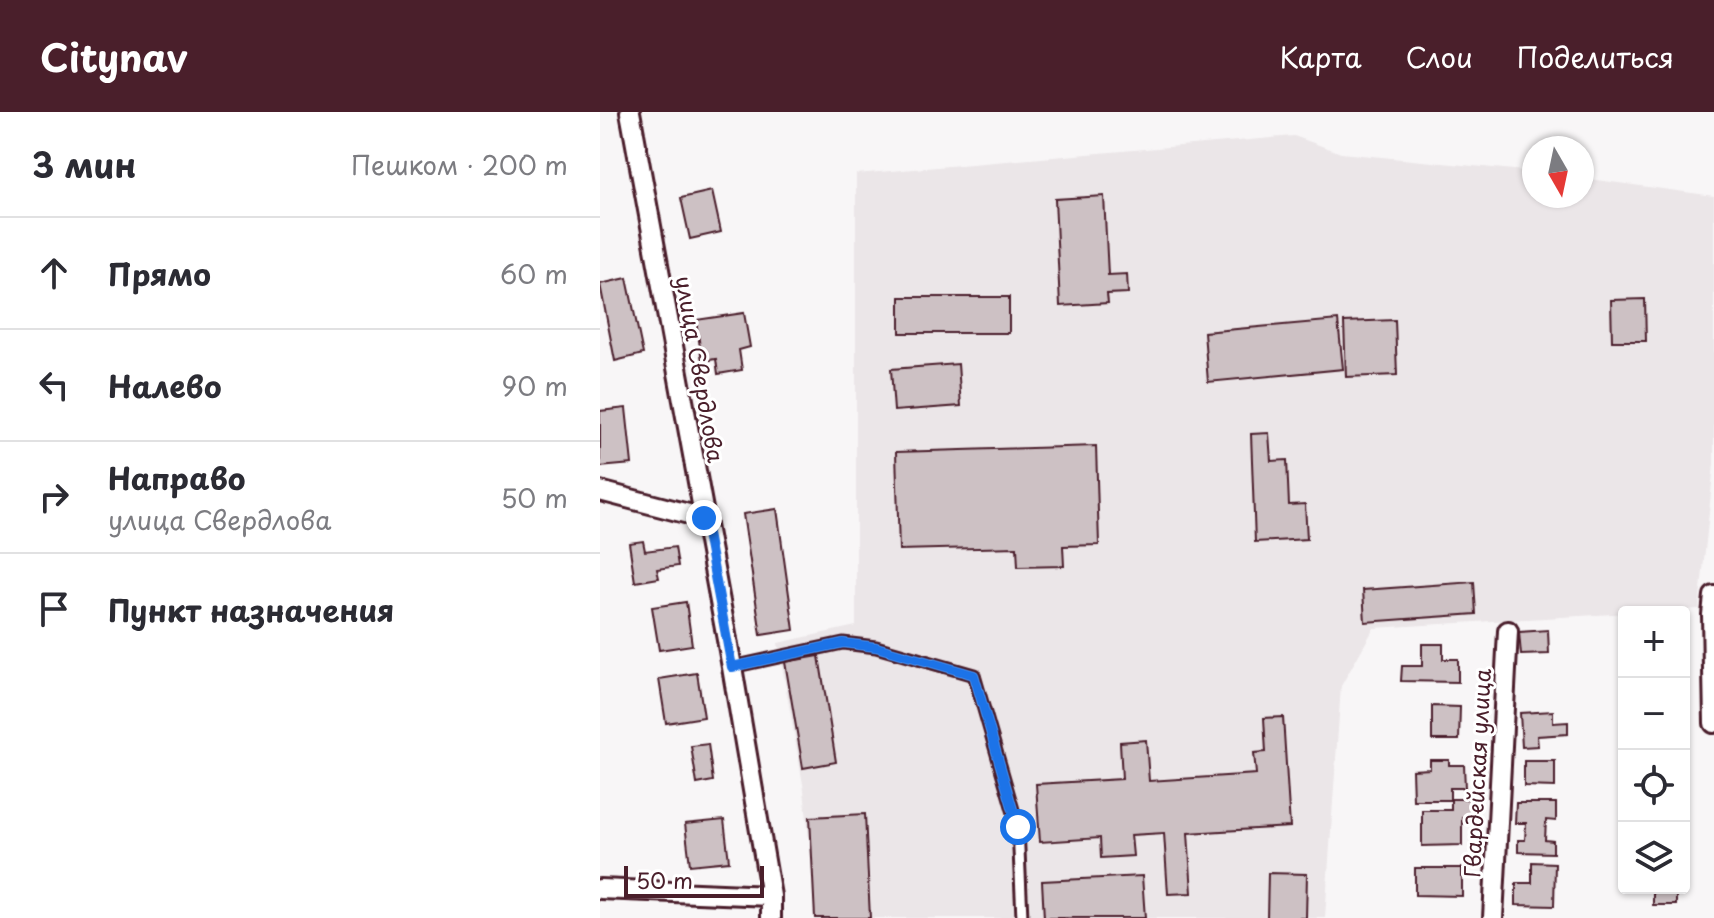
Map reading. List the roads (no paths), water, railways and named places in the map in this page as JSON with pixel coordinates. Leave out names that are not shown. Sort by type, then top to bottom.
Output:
[{"type":"street","name":"улица Свердлова","points":[[630,112],[732,667],[771,896],[771,918]]},
{"type":"street","points":[[600,491],[704,518]]},
{"type":"street","points":[[1714,596],[1714,723]]},
{"type":"street","name":"Гвардейская улица","points":[[1493,918],[1508,631]]},
{"type":"street","points":[[600,889],[771,896]]},
{"type":"lane","points":[[732,667],[843,643],[876,647],[974,675],[1018,827],[1022,918]]}]
